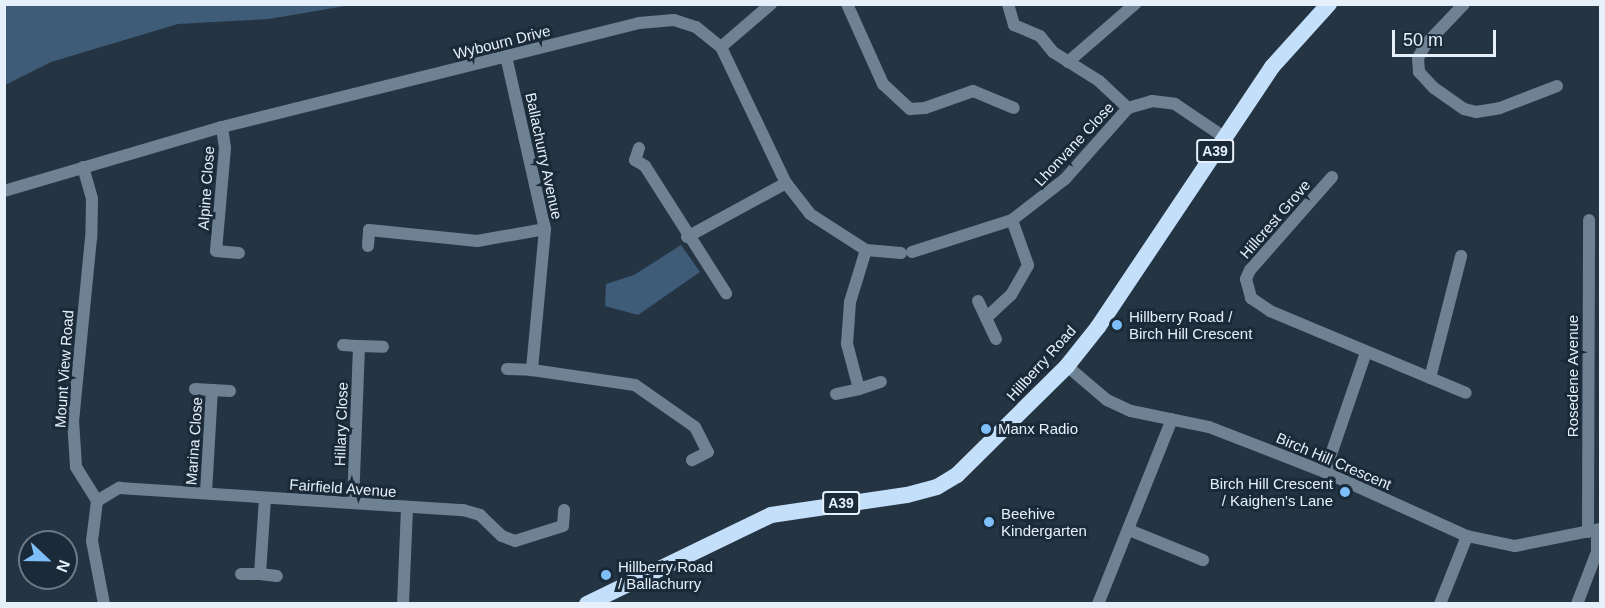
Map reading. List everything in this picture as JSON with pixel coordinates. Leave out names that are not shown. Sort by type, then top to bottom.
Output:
[{"type":"highway","name":"Hillberry Road","points":[[587,603],[771,515],[907,495],[937,487],[975,460],[1067,366],[1126,287],[1272,68],[1329,4]]},
{"type":"street","points":[[721,47],[771,4]]},
{"type":"street","points":[[847,4],[883,84],[910,109],[925,108],[974,91],[1014,108]]},
{"type":"street","points":[[1008,4],[1014,25],[1040,36],[1068,62],[1099,81],[1128,108]]},
{"type":"street","points":[[1068,62],[1135,4]]},
{"type":"street","points":[[1464,4],[1426,44],[1418,58],[1419,72],[1434,88],[1464,109],[1476,112],[1500,108],[1557,86]]},
{"type":"street","name":"Wybourn Drive","points":[[4,191],[222,127],[639,23],[674,20],[696,27],[721,47],[786,183],[810,214],[866,250],[907,253]]},
{"type":"street","name":"Ballachurry Avenue","points":[[506,56],[545,230],[532,370]]},
{"type":"street","name":"Lhonvane Close","points":[[907,253],[1012,220],[1065,179],[1128,108],[1152,101],[1175,104],[1224,137]]},
{"type":"street","name":"Alpine Close","points":[[222,127],[225,148],[211,251],[238,253]]},
{"type":"street","points":[[639,148],[635,159],[645,166],[687,237],[726,293]]},
{"type":"street","name":"Mount View Road","points":[[83,167],[92,199],[92,219],[73,420],[76,467],[97,501]]},
{"type":"street","name":"Hillcrest Grove","points":[[1332,177],[1250,270],[1247,290],[1256,303],[1270,311],[1466,393]]},
{"type":"street","points":[[687,237],[786,183]]},
{"type":"street","points":[[986,318],[1011,295],[1028,265],[1012,220]]},
{"type":"street","name":"Rosedene Avenue","points":[[1577,603],[1597,552],[1589,220]]},
{"type":"street","points":[[368,246],[369,230],[477,240],[545,230]]},
{"type":"street","points":[[859,389],[847,344],[850,302],[866,250]]},
{"type":"street","points":[[1430,378],[1461,256]]},
{"type":"street","points":[[978,301],[996,339]]},
{"type":"street","points":[[343,345],[383,347]]},
{"type":"street","name":"Hillary Close","points":[[352,503],[359,346]]},
{"type":"street","points":[[1326,472],[1366,352]]},
{"type":"street","name":"Birch Hill Crescent","points":[[1067,366],[1107,400],[1131,411],[1209,427],[1326,472],[1467,536],[1515,546],[1595,530]]},
{"type":"street","points":[[507,369],[532,370],[635,385],[695,427],[708,452],[693,460]]},
{"type":"street","points":[[836,394],[881,382]]},
{"type":"street","name":"Marina Close","points":[[195,389],[230,391]]},
{"type":"street","name":"Marina Close","points":[[206,494],[212,390]]},
{"type":"street","points":[[1098,603],[1172,419]]},
{"type":"street","name":"Fairfield Avenue","points":[[97,501],[119,488],[472,511],[502,536],[515,541],[562,526],[564,510]]},
{"type":"street","points":[[260,574],[265,498]]},
{"type":"street","points":[[97,501],[92,541],[104,603]]},
{"type":"street","points":[[403,603],[407,507]]},
{"type":"street","points":[[1129,530],[1203,560]]},
{"type":"street","points":[[1440,603],[1467,536]]},
{"type":"street","points":[[241,574],[277,576]]},
{"type":"shaded area","points":[[5,4],[351,5],[269,19],[178,24],[51,62],[5,85]]},
{"type":"shaded area","points":[[681,245],[700,272],[638,315],[605,306],[606,284],[634,275]]},
{"type":"place","name":"Hillberry Road / Birch Hill Crescent","points":[[1117,325]]},
{"type":"place","name":"Manx Radio","points":[[986,429]]},
{"type":"place","name":"Birch Hill Crescent / Kaighen's Lane","points":[[1345,492]]},
{"type":"place","name":"Beehive Kindergarten","points":[[989,522]]},
{"type":"place","name":"Hillberry Road / Ballachurry","points":[[606,575]]}]
